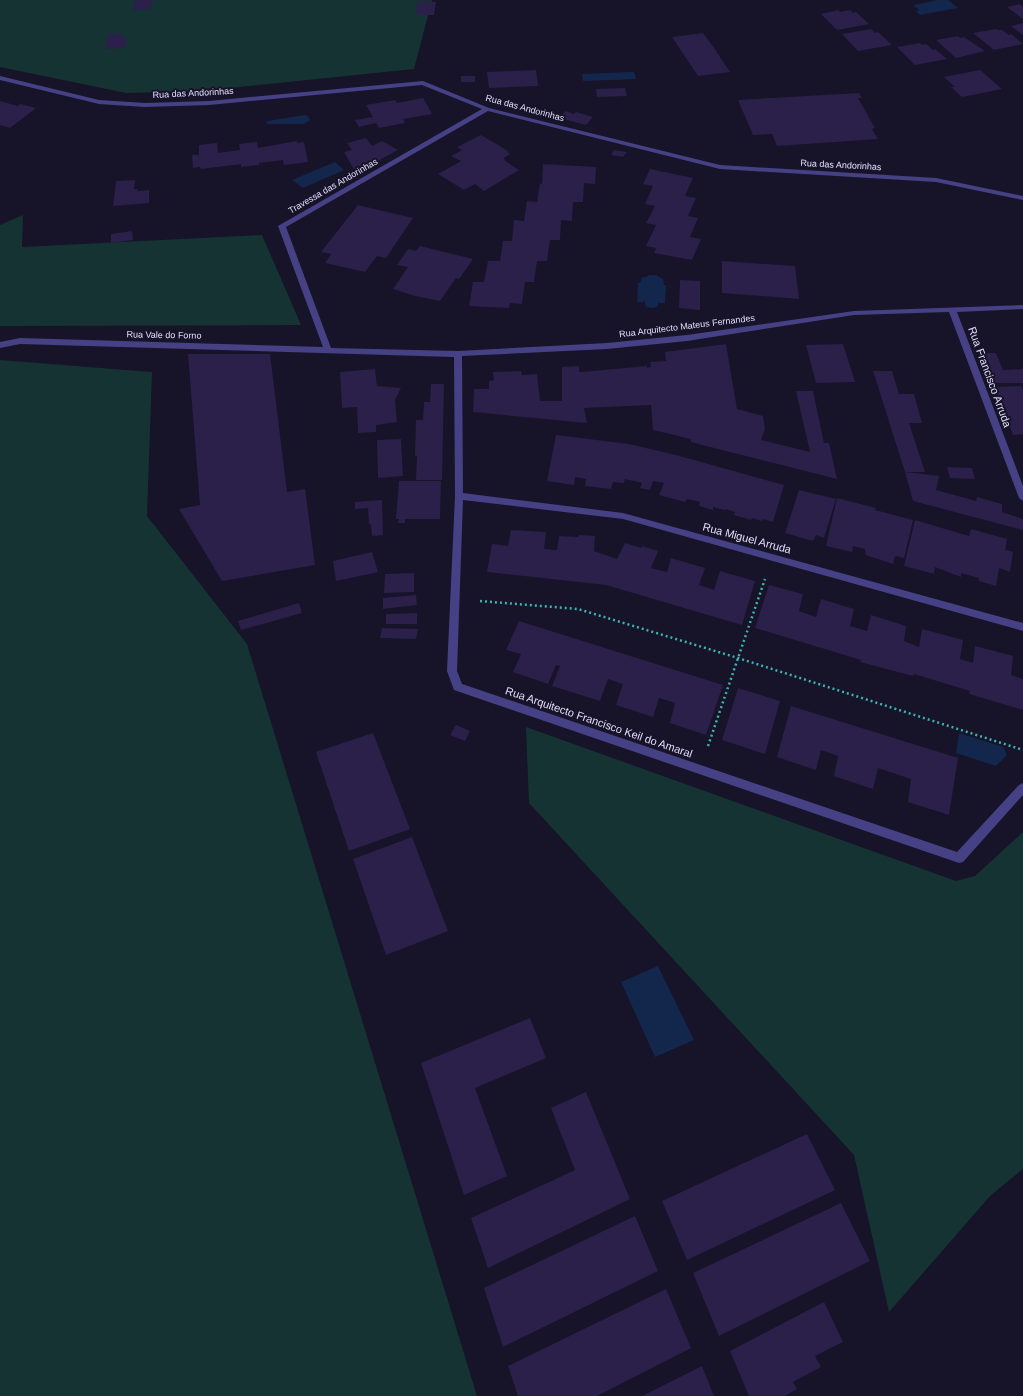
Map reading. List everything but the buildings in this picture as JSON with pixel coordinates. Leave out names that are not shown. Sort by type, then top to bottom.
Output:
[{"type":"street","name":"Rua das Andorinhas","points":[[0,78],[99,102],[145,105],[209,103],[423,83],[487,109],[720,167],[936,180],[1023,198]]},
{"type":"street","name":"Travessa das Andorinhas","points":[[328,349],[282,226],[487,109]]},
{"type":"street","name":"Rua Arquitecto Mateus Fernandes","points":[[328,349],[458,354],[615,345],[687,338],[854,312],[1023,307]]},
{"type":"street","name":"Rua Francisco Arruda","points":[[952,309],[1023,498]]},
{"type":"street","name":"Rua Vale do Forno","points":[[0,345],[20,341],[328,349]]},
{"type":"street","name":"Rua Arquitecto Francisco Keil do Amaral","points":[[458,354],[459,496],[452,671],[458,687],[959,858],[1023,788]]},
{"type":"street","name":"Rua Miguel Arruda","points":[[459,496],[623,516],[1023,627]]},
{"type":"path","points":[[700,769],[772,557]]},
{"type":"path","points":[[455,599],[578,609],[738,658],[1023,750]]},
{"type":"green space","points":[[0,0],[432,0],[414,69],[200,91],[126,93],[0,67]]},
{"type":"green space","points":[[23,215],[22,247],[262,235],[301,325],[0,326],[0,225]]},
{"type":"green space","points":[[0,360],[152,372],[147,516],[247,644],[477,1396],[0,1396]]},
{"type":"green space","points":[[526,727],[956,881],[975,876],[1023,832],[1023,1169],[990,1196],[889,1312],[854,1155],[529,803]]},
{"type":"water","points":[[938,0],[948,0],[958,8],[920,15],[916,11],[919,10],[913,5]]},
{"type":"water","points":[[634,72],[636,79],[583,81],[582,74]]},
{"type":"water","points":[[305,115],[308,116],[310,120],[304,124],[266,123],[267,121]]},
{"type":"water","points":[[335,162],[344,170],[303,188],[292,180]]},
{"type":"water","points":[[650,275],[656,275],[663,279],[664,285],[666,285],[665,303],[660,303],[659,301],[658,306],[654,308],[646,307],[644,300],[643,302],[637,302],[638,283],[640,283],[642,278]]},
{"type":"water","points":[[959,733],[1003,747],[1007,755],[996,766],[956,753]]},
{"type":"water","points":[[658,966],[694,1040],[655,1057],[621,982]]}]
